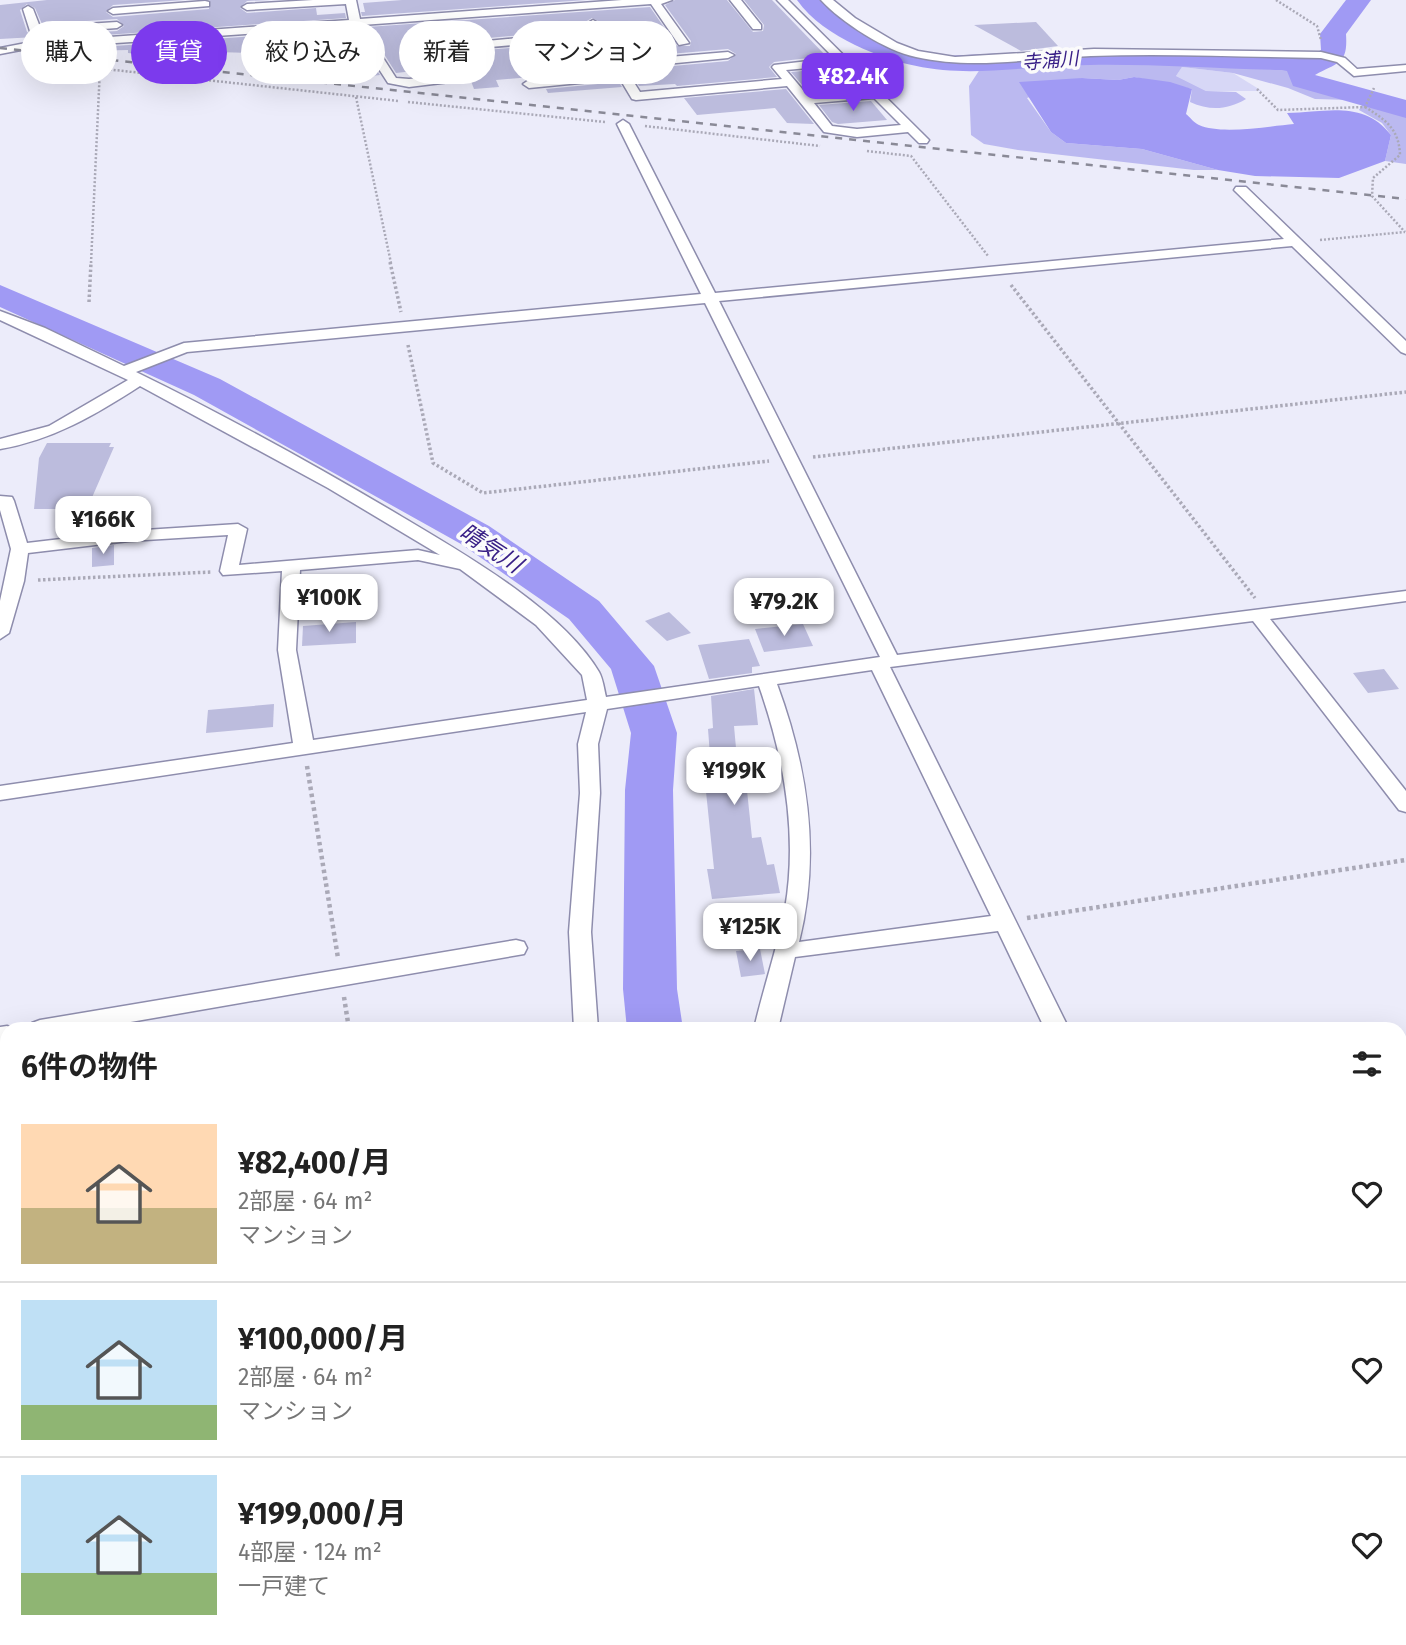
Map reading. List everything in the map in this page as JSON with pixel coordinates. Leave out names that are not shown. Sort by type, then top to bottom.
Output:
[{"type":"street","points":[[503,0],[509,12]]},
{"type":"street","points":[[370,21],[432,13],[509,12],[581,3],[667,0]]},
{"type":"street","points":[[735,0],[757,27]]},
{"type":"street","points":[[782,0],[923,140]]},
{"type":"street","points":[[826,0],[851,20],[893,44],[916,54],[955,60],[1094,52],[1321,55],[1337,59],[1354,73],[1406,68]]},
{"type":"street","points":[[246,4],[351,1],[355,21]]},
{"type":"street","points":[[653,1],[683,43]]},
{"type":"street","points":[[581,3],[591,21]]},
{"type":"street","points":[[113,5],[204,18],[241,29]]},
{"type":"street","points":[[28,9],[33,21]]},
{"type":"street","points":[[117,40],[204,18]]},
{"type":"street","points":[[117,25],[121,40]]},
{"type":"street","points":[[385,70],[392,81],[409,83],[462,78],[449,47],[509,42]]},
{"type":"street","points":[[0,43],[21,45]]},
{"type":"street","points":[[0,51],[21,47]]},
{"type":"street","points":[[677,62],[728,55]]},
{"type":"street","points":[[844,61],[778,67],[828,130],[857,133],[911,128]]},
{"type":"street","points":[[629,84],[636,96],[790,82]]},
{"type":"street","points":[[805,100],[876,94]]},
{"type":"street","points":[[623,124],[790,459],[1054,1022]]},
{"type":"street","points":[[1241,190],[1406,349]]},
{"type":"street","points":[[0,444],[22,442],[47,434],[89,412],[130,374],[176,350],[1295,242]]},
{"type":"street","points":[[0,315],[130,374],[334,484],[471,568],[543,621],[572,650],[591,674],[598,704],[588,744],[590,793],[580,932],[586,1022]]},
{"type":"street","points":[[0,501],[6,501],[20,549],[15,581],[0,633]]},
{"type":"street","points":[[20,549],[129,536],[238,528],[229,571],[418,555],[471,568]]},
{"type":"street","points":[[291,565],[287,650],[304,748]]},
{"type":"street","points":[[0,793],[885,662],[1406,596]]},
{"type":"street","points":[[1258,615],[1406,805]]},
{"type":"street","points":[[766,680],[782,723],[795,782],[799,862],[798,894],[768,1022]]},
{"type":"street","points":[[787,948],[806,950],[1005,922]]},
{"type":"street","points":[[81,1022],[516,948]]},
{"type":"path","points":[[1276,0],[1317,26],[1321,34],[1321,55]]},
{"type":"path","points":[[117,70],[829,147]]},
{"type":"path","points":[[89,302],[99,84]]},
{"type":"path","points":[[1257,89],[1278,110],[1365,107],[1391,123],[1401,139],[1400,155],[1373,178],[1372,196],[1406,232]]},
{"type":"path","points":[[1365,107],[1370,96]]},
{"type":"path","points":[[856,150],[911,156],[1260,605],[1258,615]]},
{"type":"path","points":[[1295,242],[1406,232]]},
{"type":"path","points":[[483,493],[1406,392]]},
{"type":"path","points":[[15,581],[229,571]]},
{"type":"path","points":[[304,748],[348,1022]]},
{"type":"path","points":[[1005,922],[1406,860]]},
{"type":"shaded area","points":[[1090,54],[1327,60],[1330,65],[1312,71],[1315,81],[1406,108],[1406,164],[1385,161],[1391,135],[1382,123],[1359,110],[1362,105],[1349,100],[1315,99],[1288,88],[1233,73],[1182,67],[1176,76],[1206,91],[1236,92],[1246,99],[1225,107],[1205,107],[1190,102],[1192,89],[1134,77],[1118,80],[1082,78],[1027,98],[1051,132],[1066,143],[1142,149],[1218,170],[1194,170],[1018,150],[984,144],[971,135],[969,86],[984,63]]},
{"type":"shaded area","points":[[1182,67],[1233,73],[1262,91],[1206,91],[1176,76]]},
{"type":"shaded area","points":[[1134,77],[1170,82],[1192,89],[1186,114],[1197,124],[1208,128],[1246,129],[1294,124],[1287,113],[1330,110],[1357,112],[1380,124],[1391,135],[1385,161],[1339,178],[1255,176],[1218,170],[1142,149],[1066,143],[1051,132],[1019,82],[1082,78],[1118,80]]},
{"type":"building","points":[[47,0],[184,0],[113,5],[106,12],[113,17],[209,9],[210,0],[270,0],[247,1],[240,8],[247,13],[316,8],[317,15],[345,13],[346,18],[241,21],[241,25],[227,26],[227,21],[131,21],[131,33],[117,34],[124,26],[117,19],[41,21],[35,8],[27,4],[20,10],[24,21],[21,21],[21,38],[0,39],[0,5]]},
{"type":"building","points":[[402,0],[586,0],[362,16],[361,12],[365,12],[363,3]]},
{"type":"building","points":[[675,0],[727,0],[753,32],[763,31],[764,25],[744,0],[772,0],[826,56],[774,62],[769,67],[777,77],[677,86],[677,66],[728,61],[736,54],[728,49],[677,53],[677,46],[690,46],[691,41],[665,5]]},
{"type":"building","points":[[650,7],[660,21],[598,21],[592,18],[587,21],[509,21],[509,36],[495,37],[495,21],[452,21]]},
{"type":"building","points":[[1036,22],[1058,46],[1021,51],[974,25]]},
{"type":"building","points":[[399,25],[399,73],[396,73],[385,56],[385,26]]},
{"type":"building","points":[[241,37],[241,53],[227,52],[227,38]]},
{"type":"building","points":[[131,45],[131,53],[128,50],[117,50],[117,46]]},
{"type":"building","points":[[509,48],[509,79],[496,80],[499,87],[474,89],[472,84],[495,84],[495,49]]},
{"type":"building","points":[[836,68],[846,80],[851,79],[861,89],[809,93],[791,72]]},
{"type":"building","points":[[598,84],[620,84],[622,87],[548,93],[546,89]]},
{"type":"building","points":[[638,84],[675,84],[639,86]]},
{"type":"building","points":[[786,89],[814,124],[787,123],[775,108],[697,115],[684,98]]},
{"type":"building","points":[[871,101],[887,120],[838,124],[832,122],[819,105]]},
{"type":"building","points":[[47,443],[111,443],[109,447],[114,447],[87,509],[34,509],[39,458]]},
{"type":"building","points":[[114,545],[114,565],[92,567],[92,548]]},
{"type":"building","points":[[669,612],[691,633],[667,641],[645,621]]},
{"type":"building","points":[[356,622],[356,643],[302,646],[303,626]]},
{"type":"building","points":[[803,624],[813,646],[764,652],[755,629]]},
{"type":"building","points":[[749,639],[760,666],[752,667],[752,673],[709,679],[698,645]]},
{"type":"building","points":[[1384,669],[1399,689],[1368,693],[1353,673]]},
{"type":"building","points":[[754,689],[758,725],[734,726],[739,781],[746,781],[752,838],[761,837],[767,865],[774,864],[780,893],[712,899],[707,869],[714,869],[705,782],[712,782],[708,729],[713,728],[711,696]]},
{"type":"building","points":[[274,704],[273,727],[206,733],[208,710]]},
{"type":"building","points":[[760,949],[765,974],[741,977],[736,951]]},
{"type":"waterway","name":"寺浦川","points":[[809,0],[856,35],[917,60],[945,64],[972,65],[1090,57],[1282,62],[1308,66]]},
{"type":"waterway","points":[[1359,0],[1333,34],[1334,54],[1300,72],[1303,80],[1406,110]]},
{"type":"waterway","name":"晴気川","points":[[0,295],[207,387],[475,535],[584,610],[632,666],[654,733],[649,790],[650,989],[654,1022]]},
{"type":"railway","points":[[0,48],[1406,199]]}]
